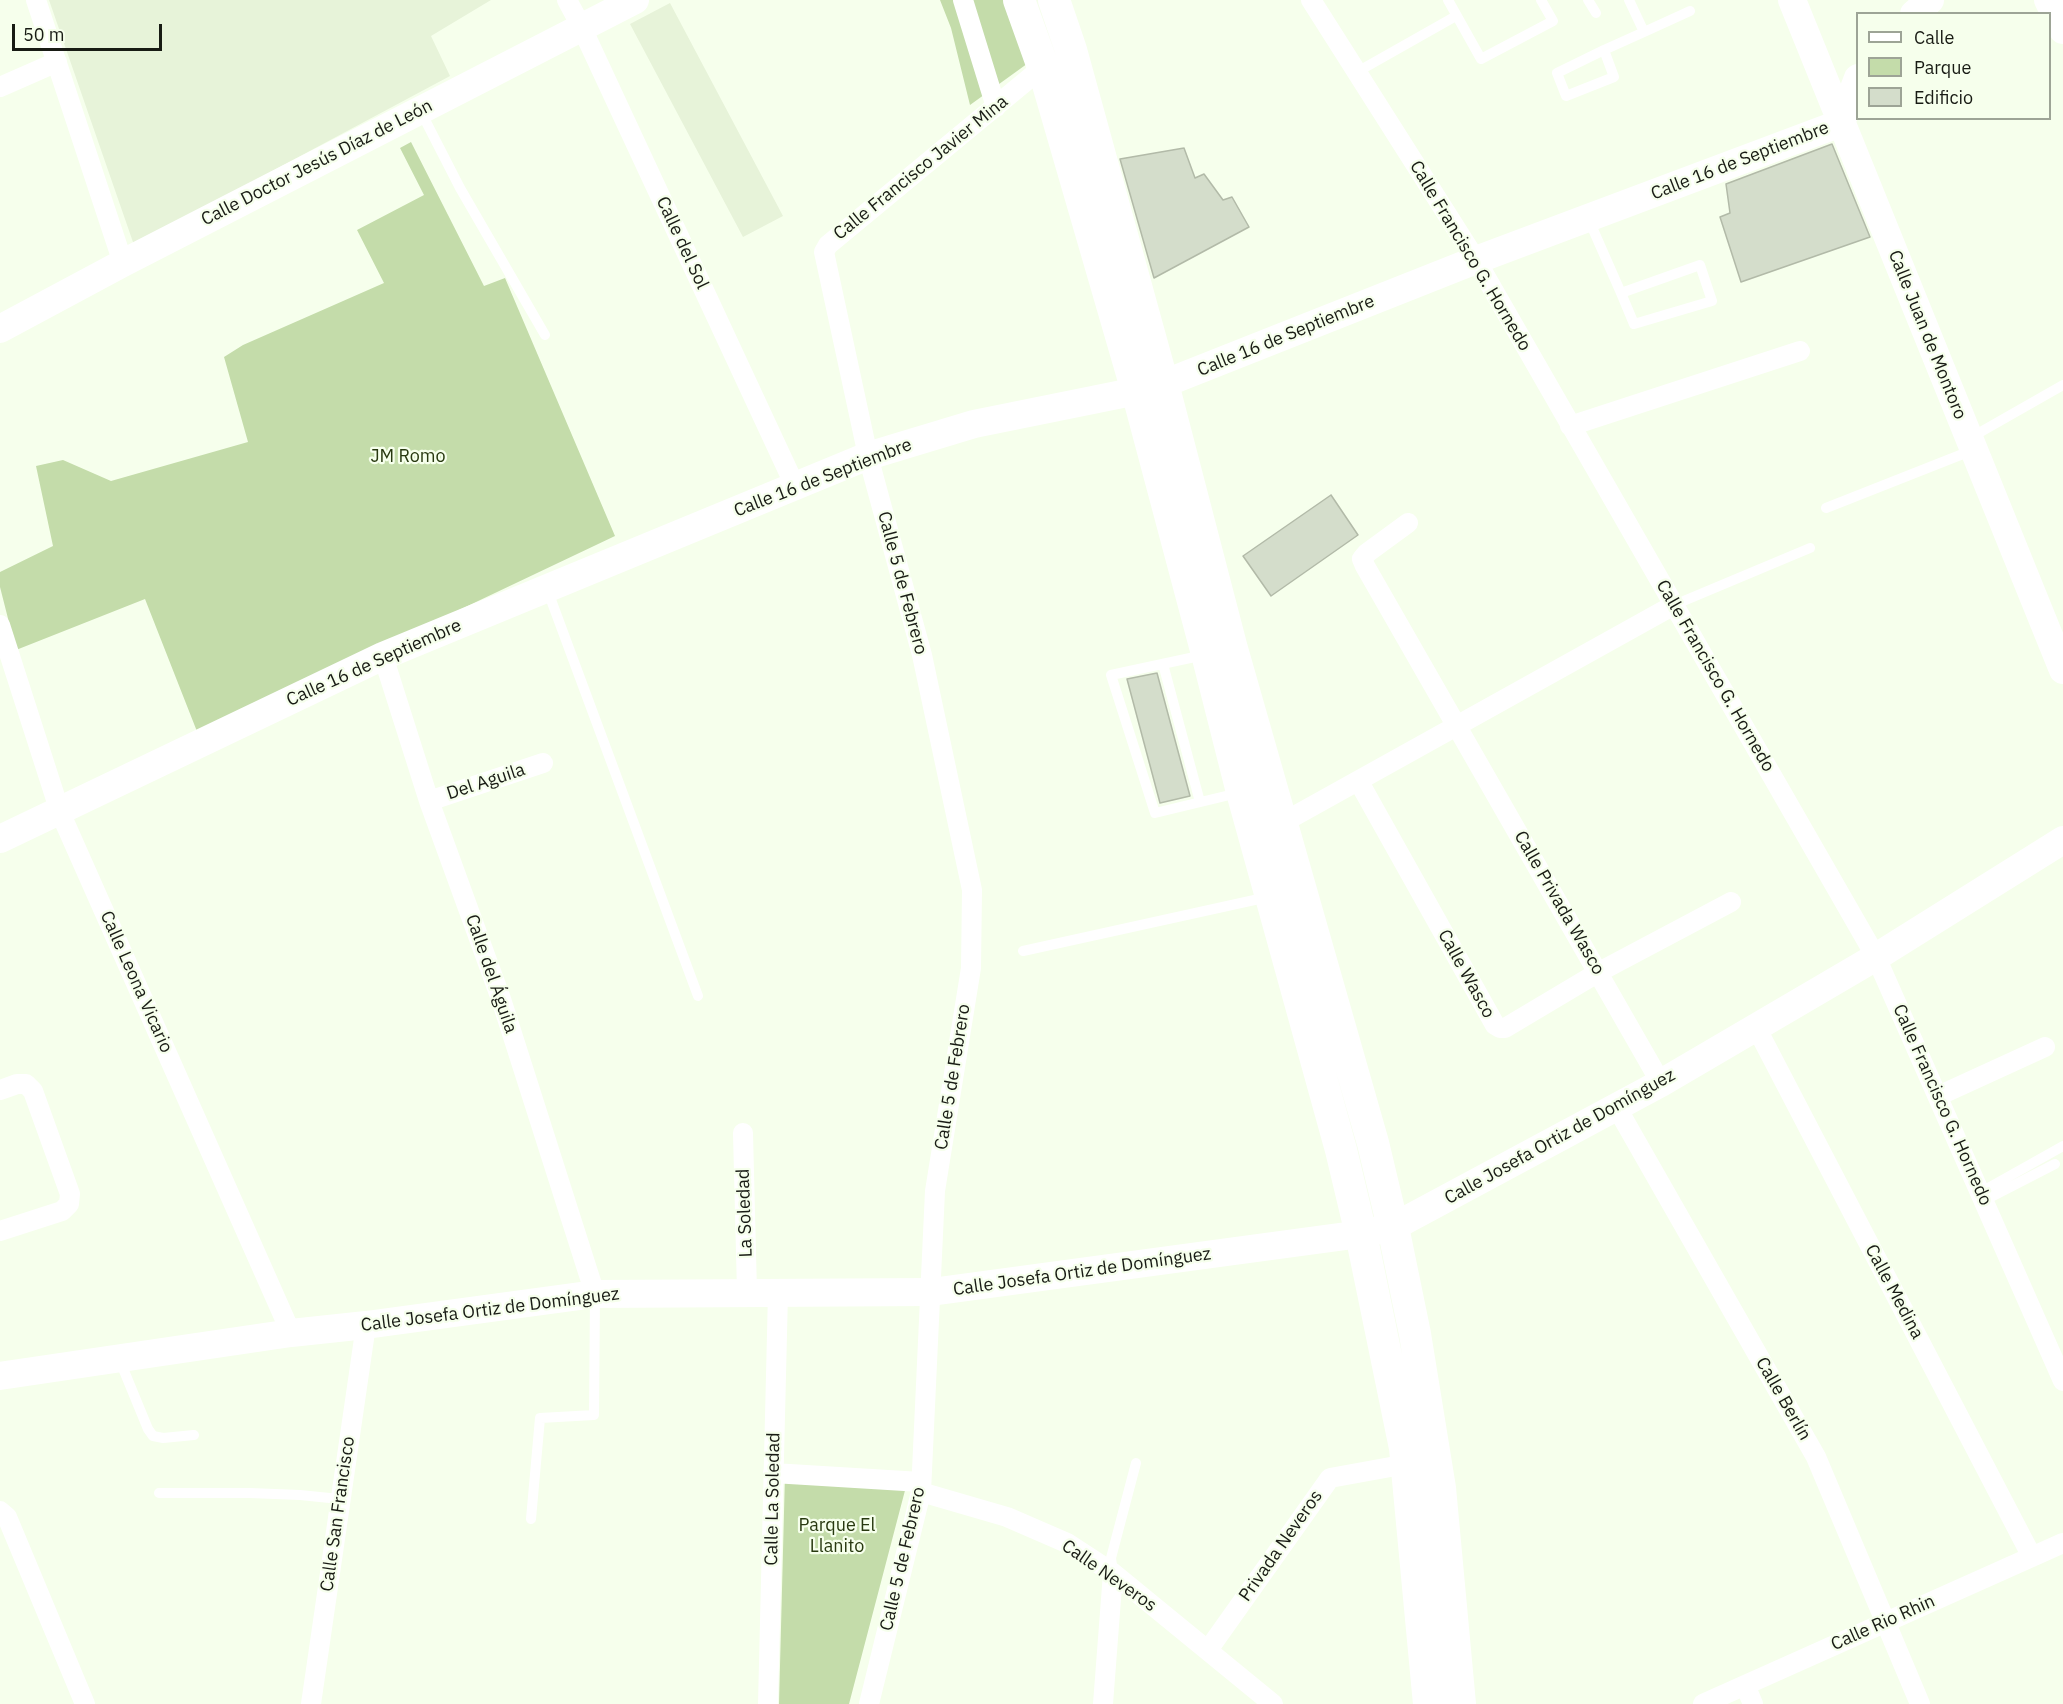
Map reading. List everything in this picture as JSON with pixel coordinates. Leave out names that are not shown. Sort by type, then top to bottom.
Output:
[{"type":"main road","name":"Calle Doctor Jesús Díaz de León","points":[[0,329],[123,263],[635,0]]},
{"type":"main road","points":[[1019,0],[1150,388],[1232,649],[1373,1143],[1415,1334],[1440,1488],[1460,1704]]},
{"type":"main road","points":[[1054,0],[1074,62],[1150,388],[1208,654],[1242,792],[1341,1150],[1361,1234],[1407,1464],[1430,1704]]},
{"type":"main road","name":"Calle Juan de Montoro","points":[[1792,0],[2063,670]]},
{"type":"main road","points":[[1916,12],[1930,0]]},
{"type":"main road","points":[[2048,0],[2063,30]]},
{"type":"main road","points":[[1840,123],[1856,81]]},
{"type":"main road","name":"Calle 16 de Septiembre","points":[[0,839],[383,656],[796,488],[868,456],[974,424],[1150,388],[1476,260],[1840,123]]},
{"type":"main road","name":"Calle Josefa Ortiz de Domínguez","points":[[0,1376],[291,1333],[595,1294],[931,1292],[1361,1234],[1393,1227],[1661,1083],[1876,957],[2063,840]]},
{"type":"street","points":[[36,0],[123,263]]},
{"type":"street","name":"Calle del Sol","points":[[567,0],[796,488]]},
{"type":"street","points":[[963,0],[996,107]]},
{"type":"street","name":"Calle Francisco G. Hornedo","points":[[1311,0],[1476,260],[1876,957],[2063,1381]]},
{"type":"street","points":[[0,87],[57,62]]},
{"type":"street","name":"Calle Francisco Javier Mina","points":[[868,456],[824,252],[828,245],[1043,67]]},
{"type":"street","points":[[1570,426],[1800,351]]},
{"type":"street","name":"Calle 5 de Febrero","points":[[868,456],[922,655],[972,890],[971,968],[935,1191],[921,1487],[869,1704]]},
{"type":"street","points":[[1408,523],[1362,559],[1456,725]]},
{"type":"street","points":[[1282,823],[1674,605]]},
{"type":"street","name":"Calle Leona Vicario","points":[[0,625],[60,812],[291,1333]]},
{"type":"street","name":"Calle del Águila","points":[[383,656],[429,801],[501,999],[595,1294]]},
{"type":"street","name":"Calle Privada Wasco","points":[[1456,725],[1661,1083]]},
{"type":"street","name":"Del Aguila","points":[[429,801],[543,763]]},
{"type":"street","name":"Calle Wasco","points":[[1359,782],[1495,1025],[1500,1028],[1505,1028],[1599,972],[1731,902]]},
{"type":"street","name":"Calle Medina","points":[[1756,1027],[2032,1557]]},
{"type":"street","points":[[1938,1096],[2045,1047]]},
{"type":"street","points":[[0,1090],[17,1084],[26,1084],[33,1091],[70,1194],[69,1204],[62,1211],[0,1232]]},
{"type":"street","name":"Calle Berlín","points":[[1617,1108],[1816,1457],[1920,1704]]},
{"type":"street","name":"La Soledad","points":[[743,1133],[747,1292]]},
{"type":"street","name":"Calle La Soledad","points":[[768,1704],[778,1293]]},
{"type":"street","name":"Calle San Francisco","points":[[311,1704],[366,1325]]},
{"type":"street","name":"Privada Neveros","points":[[1209,1650],[1330,1478],[1407,1464]]},
{"type":"street","name":"Calle Neveros","points":[[774,1473],[921,1487],[1007,1516],[1067,1543],[1113,1573],[1273,1704]]},
{"type":"street","points":[[0,1511],[7,1517],[85,1704]]},
{"type":"street","name":"Calle Rio Rhin","points":[[1702,1704],[2063,1543]]},
{"type":"street","points":[[1103,1704],[1113,1573]]},
{"type":"street","points":[[1745,1685],[1753,1704]]},
{"type":"lane","points":[[1448,0],[1481,58],[1553,21],[1541,0]]},
{"type":"lane","points":[[1588,0],[1596,13]]},
{"type":"lane","points":[[1629,0],[1644,32]]},
{"type":"lane","points":[[1605,51],[1614,76],[1566,96],[1557,73],[1690,11]]},
{"type":"lane","points":[[1357,72],[1456,16]]},
{"type":"lane","points":[[420,110],[460,188],[545,335]]},
{"type":"lane","points":[[1588,218],[1634,324],[1712,301],[1700,265],[1621,293]]},
{"type":"lane","points":[[1826,508],[1971,444],[2063,385]]},
{"type":"lane","points":[[1674,605],[1810,548]]},
{"type":"lane","points":[[547,589],[698,996]]},
{"type":"lane","points":[[1208,654],[1111,675],[1155,813],[1242,792]]},
{"type":"lane","points":[[1163,664],[1200,802]]},
{"type":"lane","points":[[1023,951],[1271,896]]},
{"type":"lane","points":[[1983,1196],[2063,1146]]},
{"type":"lane","points":[[1983,1196],[2055,1164]]},
{"type":"lane","points":[[531,1519],[540,1418],[594,1415],[595,1294]]},
{"type":"lane","points":[[119,1358],[148,1430],[153,1436],[163,1438],[194,1435]]},
{"type":"lane","points":[[1113,1573],[1112,1558],[1136,1462]]},
{"type":"lane","points":[[159,1493],[250,1493],[340,1499]]},
{"type":"shaded area","points":[[49,0],[491,0],[431,36],[450,76],[134,245]]},
{"type":"shaded area","points":[[670,3],[783,216],[743,237],[630,24]]},
{"type":"green space","points":[[940,0],[1009,0],[1031,61],[970,105],[951,28]]},
{"type":"green space","name":"JM Romo","points":[[411,142],[484,286],[505,278],[615,536],[198,734],[145,599],[16,650],[0,587],[0,572],[53,546],[36,466],[63,460],[111,481],[248,442],[224,357],[243,345],[384,283],[357,230],[424,195],[400,148]]},
{"type":"green space","name":"Parque El Llanito","points":[[785,1474],[908,1479],[849,1704],[779,1704]]},
{"type":"building","points":[[1832,144],[1870,237],[1741,282],[1720,217],[1730,213],[1726,184]]},
{"type":"building","points":[[1184,148],[1195,178],[1204,174],[1223,200],[1232,197],[1249,227],[1154,278],[1120,159]]},
{"type":"building","points":[[1331,495],[1358,535],[1271,596],[1243,556]]},
{"type":"building","points":[[1157,673],[1190,796],[1160,803],[1127,679]]}]
